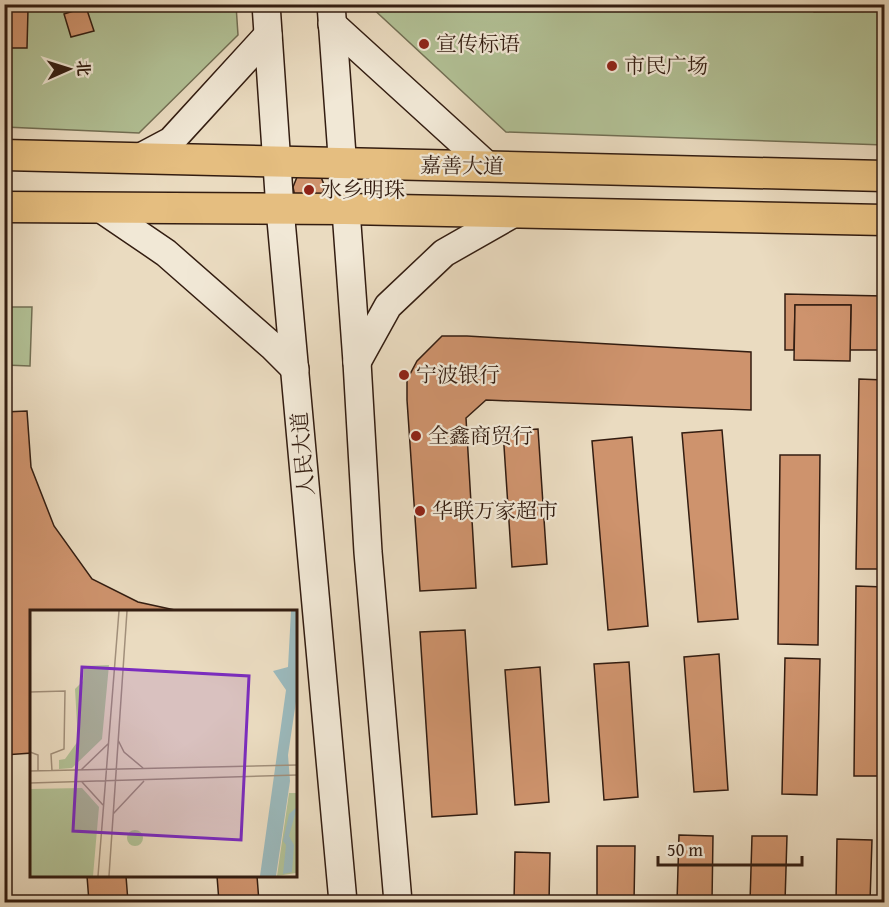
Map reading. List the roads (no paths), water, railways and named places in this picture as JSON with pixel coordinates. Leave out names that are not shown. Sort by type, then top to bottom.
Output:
[{"type":"main road","name":"人民大道","points":[[266,4],[280,209],[343,903]]},
{"type":"main road","points":[[331,14],[357,362],[368,552],[398,903]]},
{"type":"main road","points":[[331,14],[489,166]]},
{"type":"main road","points":[[139,158],[171,141],[268,35]]},
{"type":"main road","name":"嘉善大道","points":[[4,155],[885,176]]},
{"type":"main road","points":[[4,207],[345,209],[885,220]]},
{"type":"main road","points":[[100,208],[166,253],[295,369]]},
{"type":"main road","points":[[357,362],[388,306],[444,253],[516,212]]},
{"type":"place","name":"宣传标语","points":[[424,44]]},
{"type":"place","name":"市民广场","points":[[612,66]]},
{"type":"place","name":"水乡明珠","points":[[309,190]]},
{"type":"place","name":"宁波银行","points":[[404,375]]},
{"type":"place","name":"全鑫商贸行","points":[[416,436]]},
{"type":"place","name":"华联万家超市","points":[[420,511]]}]
